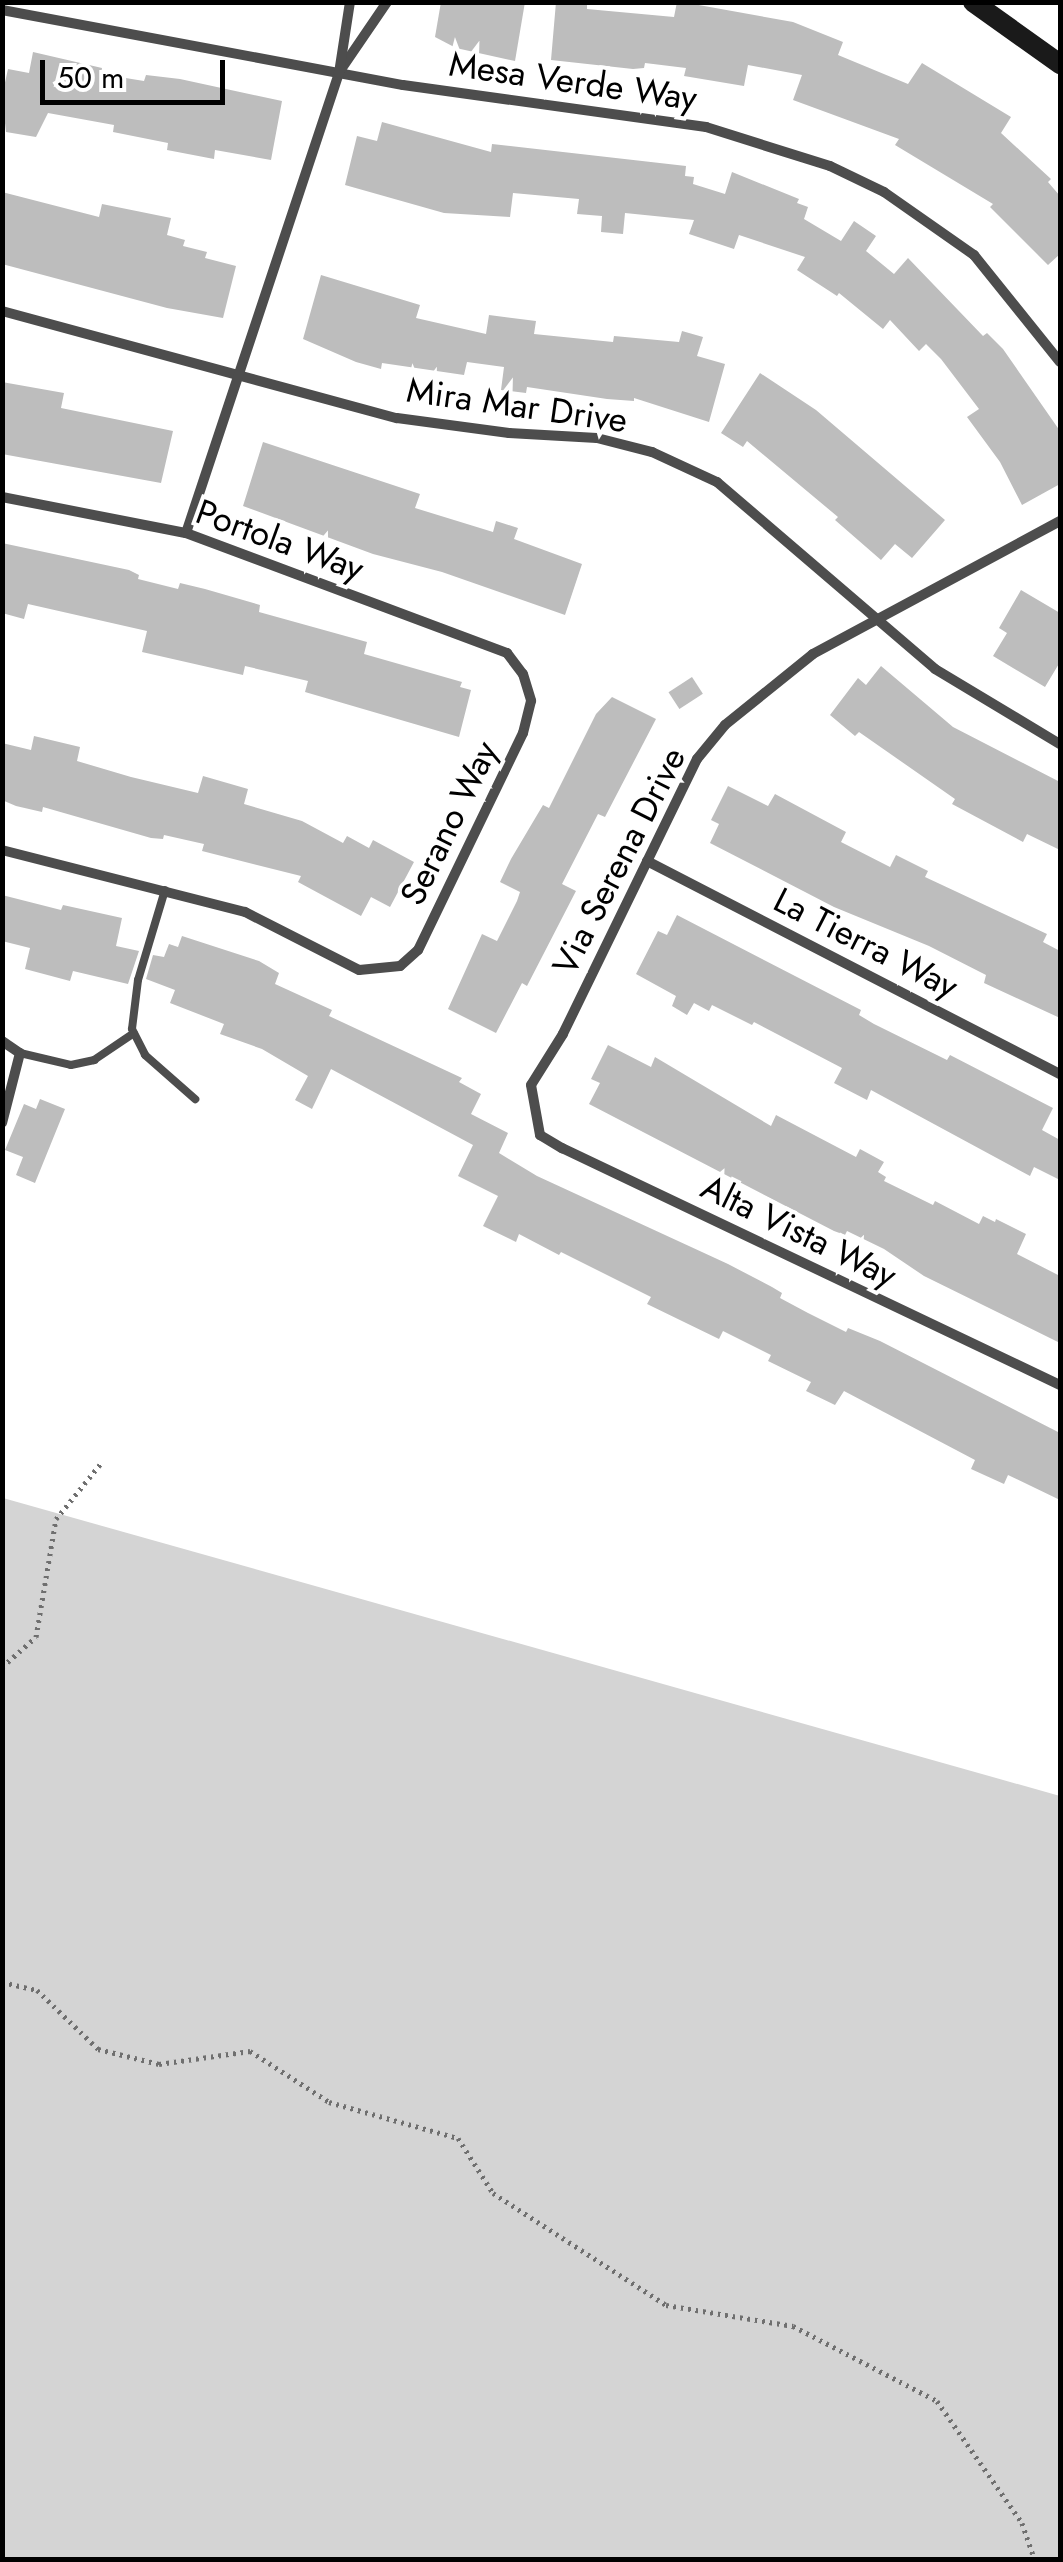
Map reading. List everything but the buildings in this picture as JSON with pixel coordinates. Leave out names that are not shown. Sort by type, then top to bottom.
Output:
[{"type":"street","points":[[186,533],[339,72],[350,2]]},
{"type":"street","points":[[339,72],[388,2]]},
{"type":"street","points":[[973,2],[1060,64]]},
{"type":"street","name":"Mesa Verde Way","points":[[2,10],[530,106],[706,127],[830,166],[884,192],[974,256],[1060,362]]},
{"type":"street","name":"Mira Mar Drive","points":[[2,311],[396,418],[509,433],[597,438],[652,452],[717,482],[935,669],[1060,744]]},
{"type":"street","name":"Portola Way","points":[[2,497],[186,533],[507,652],[523,674]]},
{"type":"street","name":"Via Serena Drive","points":[[532,1108],[531,1085],[563,1034],[697,760],[725,725],[812,654],[1060,522]]},
{"type":"street","name":"Serano Way","points":[[164,890],[245,912],[339,963],[379,971],[400,966],[418,950],[523,732],[531,701],[523,674]]},
{"type":"street","points":[[2,850],[164,890]]},
{"type":"street","name":"La Tierra Way","points":[[646,861],[1060,1074]]},
{"type":"street","points":[[2,1041],[20,1054],[2,1123]]},
{"type":"street","name":"Alta Vista Way","points":[[532,1108],[540,1135],[562,1148],[1060,1385]]},
{"type":"lane","points":[[164,890],[138,980],[134,1033],[145,1054],[195,1099]]},
{"type":"lane","points":[[20,1054],[72,1065],[94,1060],[134,1033]]},
{"type":"path","points":[[2,1667],[36,1638],[56,1518],[102,1462]]},
{"type":"path","points":[[2,1982],[37,1990],[98,2049],[159,2064],[250,2052],[329,2102],[458,2138],[493,2193],[666,2305],[793,2326],[938,2401],[1022,2523],[1035,2560]]},
{"type":"shaded area","points":[[3,1498],[1060,1796],[1060,2559],[3,2559]]}]
